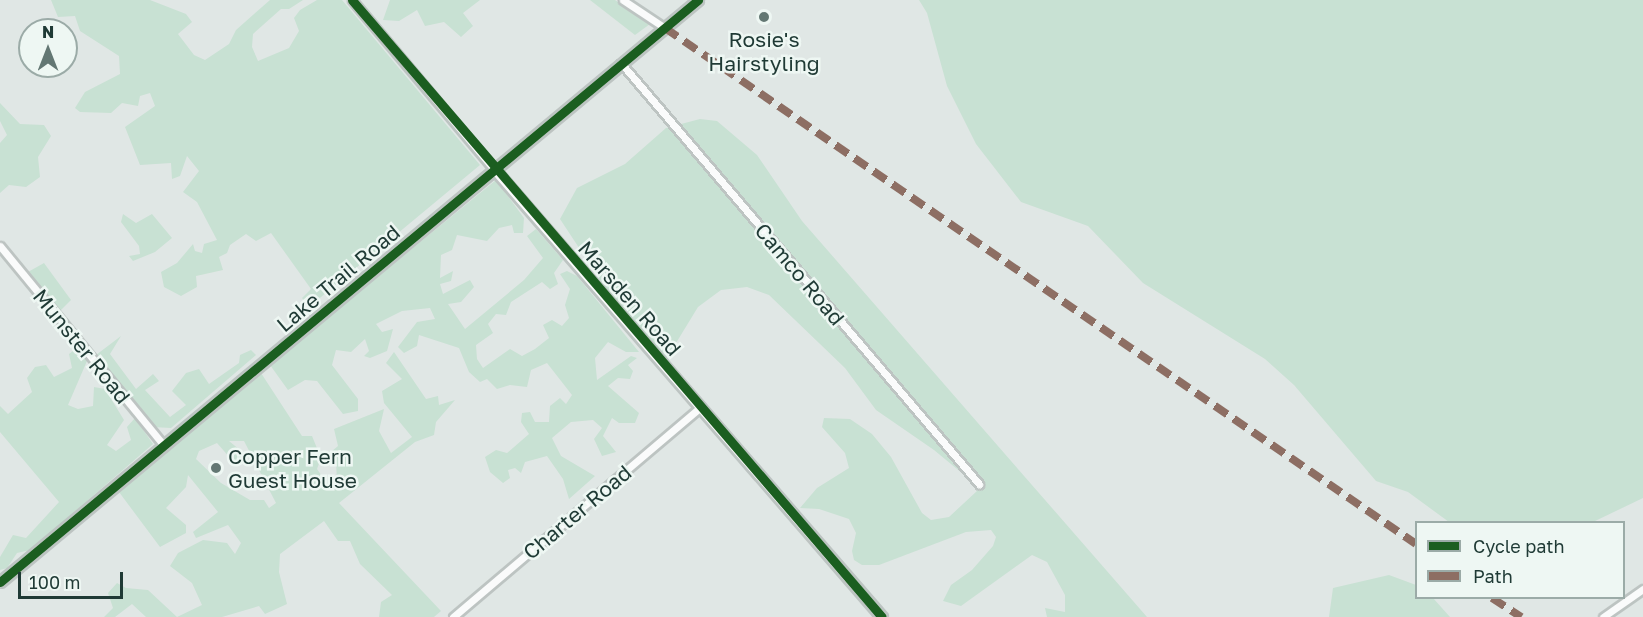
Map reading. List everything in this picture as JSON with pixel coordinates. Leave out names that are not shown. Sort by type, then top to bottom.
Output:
[{"type":"street","name":"Marsden Road","points":[[352,0],[494,169],[882,617]]},
{"type":"street","points":[[623,0],[665,28]]},
{"type":"street","name":"Lake Trail Road","points":[[0,582],[698,0]]},
{"type":"street","name":"Camco Road","points":[[621,63],[979,484]]},
{"type":"street","name":"Munster Road","points":[[0,246],[164,446]]},
{"type":"street","name":"Charter Road","points":[[453,617],[701,407]]},
{"type":"street","points":[[1603,617],[1643,589]]},
{"type":"green space","points":[[51,0],[150,0],[186,14],[192,22],[178,34],[194,55],[205,60],[229,44],[236,30],[270,0],[303,0],[289,9],[281,9],[253,34],[252,47],[258,61],[289,48],[299,31],[294,18],[300,10],[317,0],[342,0],[480,165],[309,307],[302,298],[311,289],[271,233],[256,241],[246,234],[230,245],[227,253],[219,257],[223,270],[196,276],[197,287],[181,296],[164,287],[161,272],[177,263],[193,244],[195,251],[202,253],[204,244],[217,240],[197,202],[183,192],[199,171],[187,156],[180,176],[172,179],[171,163],[140,165],[125,127],[155,106],[150,93],[140,96],[138,106],[122,103],[111,113],[80,112],[75,108],[85,92],[120,74],[119,56],[80,31],[78,18],[75,16],[58,17]]},
{"type":"green space","points":[[390,0],[480,0],[463,13],[473,26],[461,37],[444,22],[425,26],[417,10],[399,21],[383,20]]},
{"type":"green space","points":[[590,0],[615,0],[650,24],[635,35]]},
{"type":"green space","points":[[919,0],[1643,0],[1643,498],[1595,521],[1448,521],[1408,492],[1376,481],[1294,385],[1265,359],[1143,283],[1088,226],[1021,202],[976,144],[947,86],[927,13]]},
{"type":"green space","points":[[0,103],[20,124],[44,125],[51,136],[38,157],[40,177],[26,187],[9,185],[0,193],[0,143],[7,135],[0,121]]},
{"type":"green space","points":[[700,119],[717,121],[757,155],[802,221],[1147,617],[1047,617],[1045,608],[1065,612],[1065,595],[1047,562],[1032,555],[961,606],[943,601],[951,585],[972,570],[993,546],[996,537],[991,530],[966,532],[879,565],[862,565],[854,560],[852,551],[856,533],[849,519],[819,509],[800,508],[817,488],[849,468],[845,453],[822,427],[824,418],[850,419],[872,434],[891,457],[922,513],[931,520],[949,517],[977,491],[974,483],[934,450],[876,410],[845,368],[769,295],[747,287],[721,290],[698,307],[665,361],[658,366],[560,219],[577,188],[625,164],[666,128]]},
{"type":"green space","points":[[496,180],[524,218],[523,233],[514,233],[512,225],[499,228],[487,241],[457,235],[452,250],[441,255],[440,278],[453,271],[451,281],[440,284],[443,294],[470,280],[474,287],[461,302],[448,304],[465,329],[524,280],[543,258],[527,236],[536,229],[563,260],[554,273],[558,284],[550,289],[542,282],[511,302],[506,315],[496,314],[488,324],[493,333],[476,345],[477,359],[483,368],[510,349],[522,356],[535,349],[549,338],[543,325],[552,320],[562,326],[569,318],[565,305],[570,289],[560,274],[567,271],[577,276],[639,352],[626,352],[608,342],[595,358],[597,380],[631,356],[637,358],[628,365],[633,371],[630,379],[618,378],[608,386],[639,413],[635,423],[619,423],[612,418],[603,436],[616,452],[602,456],[594,439],[602,428],[593,420],[571,422],[552,438],[561,456],[595,476],[569,499],[563,479],[547,456],[525,462],[521,473],[515,468],[508,470],[510,478],[503,483],[490,472],[485,457],[496,450],[507,453],[529,434],[521,422],[522,413],[530,412],[535,422],[549,422],[550,406],[560,398],[566,404],[572,395],[547,363],[531,370],[527,387],[510,385],[497,389],[487,379],[480,382],[469,372],[459,348],[419,335],[417,346],[404,353],[398,347],[417,322],[435,319],[430,308],[402,311],[376,324],[382,332],[393,329],[387,351],[370,358],[364,356],[369,351],[365,339],[351,352],[336,350],[332,365],[358,399],[358,411],[343,414],[317,381],[305,380],[288,390],[270,365]]},
{"type":"green space","points":[[123,214],[136,223],[152,214],[172,238],[155,252],[133,261],[129,256],[140,254],[139,246],[121,222]]},
{"type":"green space","points":[[44,263],[71,300],[60,311],[28,272]]},
{"type":"green space","points":[[121,336],[110,354],[136,389],[153,374],[159,381],[145,390],[170,417],[186,405],[172,391],[186,373],[199,369],[209,384],[239,363],[240,355],[251,350],[256,355],[171,428],[152,427],[96,355]]},
{"type":"green space","points":[[77,348],[87,361],[68,405],[78,409],[93,406],[94,387],[105,389],[124,420],[107,445],[116,451],[131,440],[127,427],[135,418],[153,444],[30,550],[17,553],[7,568],[0,570],[0,557],[13,535],[26,538],[59,502],[0,432],[0,406],[8,414],[32,392],[27,378],[35,367],[46,365],[54,377],[72,368],[69,354]]},
{"type":"green space","points":[[394,352],[426,399],[438,396],[439,405],[455,400],[436,422],[434,435],[415,442],[339,503],[441,611],[434,617],[379,617],[381,602],[392,595],[360,564],[350,541],[338,541],[324,521],[280,554],[279,572],[287,604],[265,614],[259,606],[222,617],[177,617],[202,605],[192,583],[170,566],[178,553],[203,540],[227,543],[235,554],[241,543],[228,525],[196,538],[193,532],[218,512],[188,475],[186,487],[166,508],[186,525],[186,533],[160,547],[119,492],[261,373],[302,436],[312,436],[321,458],[317,469],[331,489],[337,481],[336,462],[325,457],[338,446],[334,429],[384,409],[379,431],[391,453],[412,437],[384,403],[382,391],[402,379],[386,363]],"holes":[[[229,441],[244,441],[276,503],[269,508],[264,500],[250,500],[221,483],[196,459],[199,451],[217,443],[231,459],[242,463],[246,455]]]},
{"type":"green space","points":[[1389,575],[1415,585],[1415,599],[1434,599],[1450,617],[1329,617],[1333,588]]},
{"type":"green space","points":[[117,583],[126,588],[148,590],[177,617],[146,617],[132,604],[115,617],[104,617],[113,608],[108,593]]},
{"type":"marked path","points":[[665,28],[1415,543]]},
{"type":"marked path","points":[[1494,599],[1521,617]]},
{"type":"cycle path","points":[[352,0],[882,617]]},
{"type":"cycle path","points":[[0,582],[698,0]]},
{"type":"place","name":"Rosie's Hairstyling","points":[[764,17]]},
{"type":"place","name":"Copper Fern Guest House","points":[[216,468]]}]
